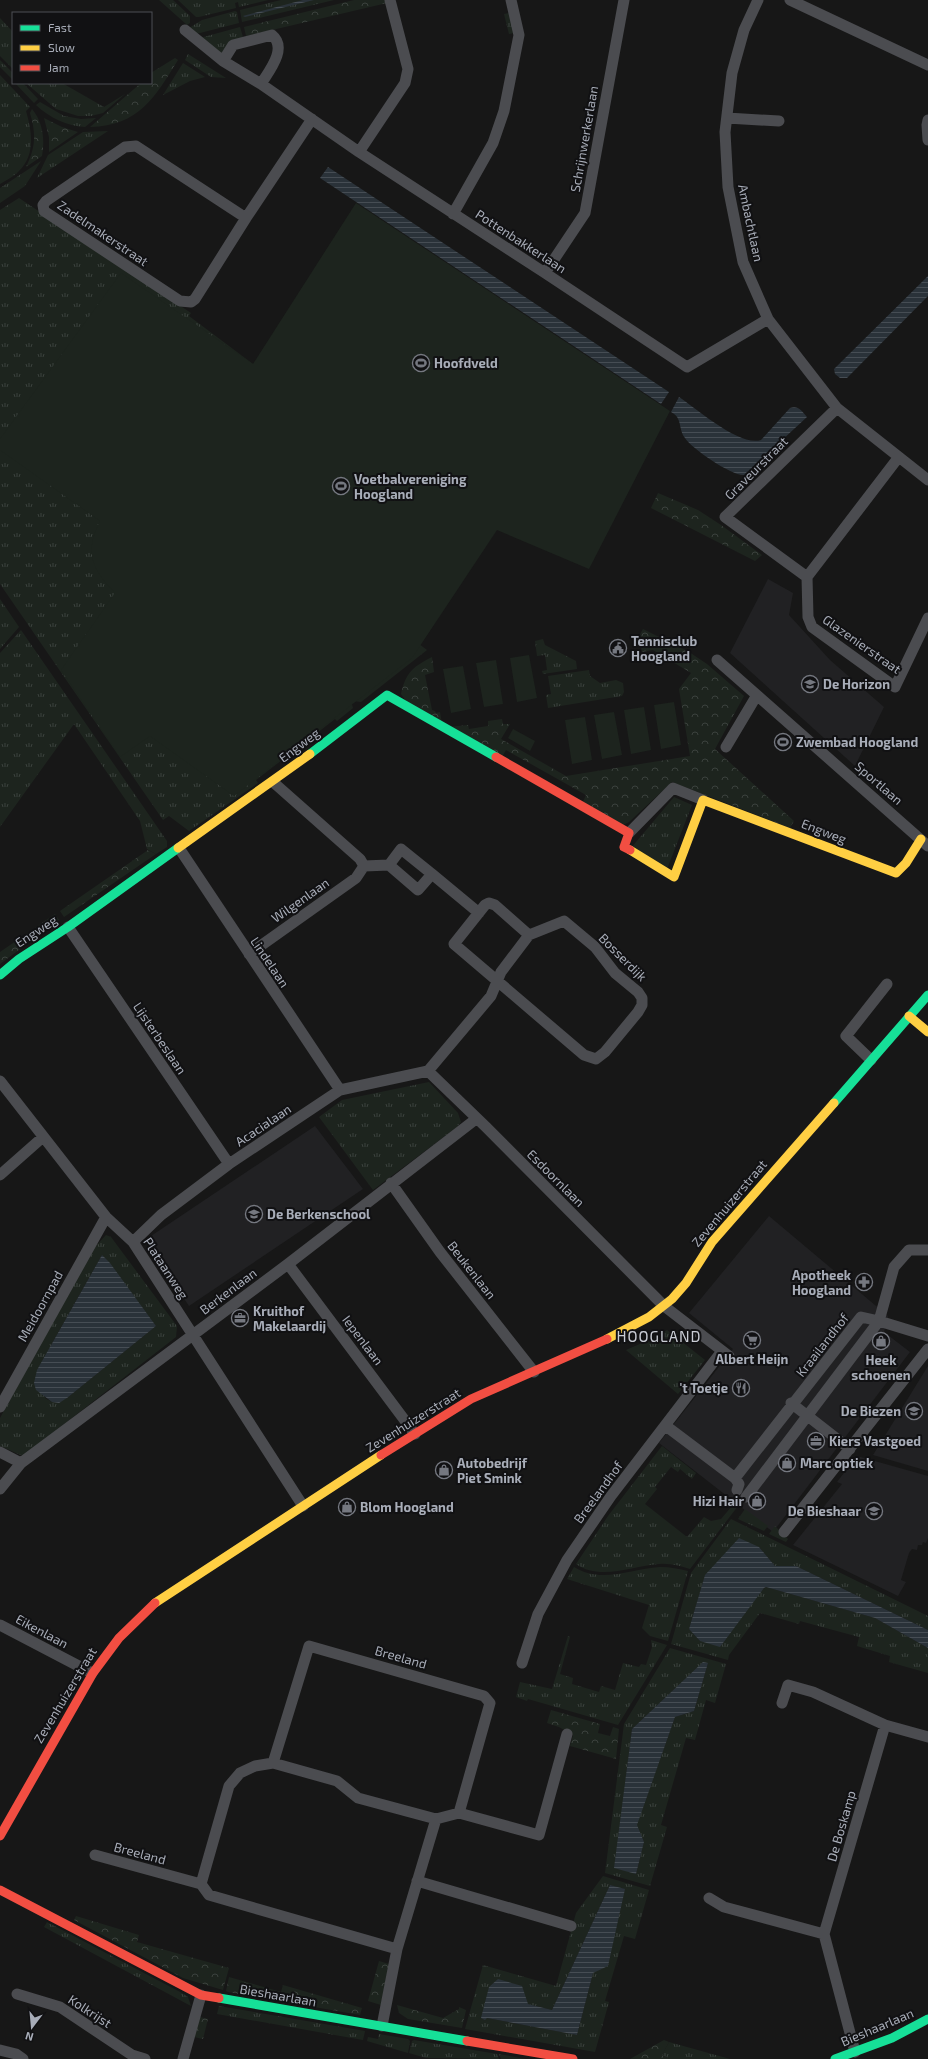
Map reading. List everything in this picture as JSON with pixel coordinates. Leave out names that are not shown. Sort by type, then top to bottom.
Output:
[{"type":"street","points":[[359,152],[404,83],[408,69],[390,0]]},
{"type":"street","points":[[453,214],[493,143],[504,111],[519,35],[511,0]]},
{"type":"street","name":"Schrijnwerkerlaan","points":[[545,273],[585,213],[624,0]]},
{"type":"street","name":"Ambachtlaan","points":[[758,0],[744,30],[732,73],[726,132],[728,186],[743,262],[768,319],[836,408],[928,480]]},
{"type":"street","points":[[790,0],[928,65]]},
{"type":"street","name":"Pottenbakkerlaan","points":[[185,30],[223,61],[261,84],[359,152],[687,367],[768,319]]},
{"type":"street","points":[[223,61],[233,46],[272,35],[277,43],[278,56],[261,84]]},
{"type":"street","points":[[727,118],[778,121]]},
{"type":"street","name":"Zadelmakerstraat","points":[[246,218],[136,146],[132,145],[125,147],[46,201],[43,205],[44,211],[185,303],[195,299],[246,218],[312,119]]},
{"type":"street","points":[[928,120],[926,125],[928,140]]},
{"type":"street","name":"Graveurstraat","points":[[807,577],[726,517],[836,408]]},
{"type":"street","points":[[807,577],[898,458]]},
{"type":"street","name":"Glazenierstraat","points":[[807,577],[808,617],[812,627],[895,687],[928,618]]},
{"type":"street","name":"Sportlaan","points":[[717,660],[924,843]]},
{"type":"street","name":"Engweg","points":[[0,974],[19,959],[68,927],[273,782],[387,695],[629,833],[673,788],[896,874],[924,843]]},
{"type":"street","points":[[726,747],[757,695]]},
{"type":"street","points":[[273,782],[360,858],[364,866],[388,866],[418,890],[432,874]]},
{"type":"street","points":[[629,833],[624,847],[674,877],[703,800]]},
{"type":"street","name":"Lindelaan","points":[[179,848],[340,1090]]},
{"type":"street","points":[[388,866],[401,849],[479,913]]},
{"type":"street","name":"Wilgenlaan","points":[[249,954],[356,878],[364,866]]},
{"type":"street","name":"Bosserdijk","points":[[489,903],[495,905],[529,935],[564,921],[594,947],[615,973],[638,992],[642,998],[642,1005],[638,1012],[605,1052],[596,1060],[584,1055],[454,944],[489,903]]},
{"type":"street","name":"Lijsterbeslaan","points":[[68,927],[229,1164]]},
{"type":"street","points":[[428,1071],[491,996],[501,972],[529,935]]},
{"type":"street","points":[[871,1060],[846,1036],[887,984]]},
{"type":"street","name":"Zevenhuizerstraat","points":[[0,1836],[92,1673],[123,1632],[145,1610],[303,1506],[469,1400],[606,1341],[638,1324],[664,1306],[682,1288],[712,1242],[928,995]]},
{"type":"street","points":[[909,1016],[928,1032]]},
{"type":"street","name":"Acacialaan","points":[[133,1242],[161,1215],[229,1164],[340,1090],[428,1071]]},
{"type":"street","name":"Esdoornlaan","points":[[428,1071],[486,1127],[664,1306]]},
{"type":"street","name":"Plataanweg","points":[[0,1081],[106,1218],[133,1242],[303,1506]]},
{"type":"street","name":"Berkenlaan","points":[[0,1489],[21,1463],[288,1264],[391,1183],[476,1119]]},
{"type":"street","points":[[0,1175],[43,1137]]},
{"type":"street","name":"Beukenlaan","points":[[391,1183],[440,1252],[534,1372]]},
{"type":"street","name":"Meidoornpad","points":[[0,1408],[106,1218]]},
{"type":"street","points":[[666,1426],[735,1478],[740,1484],[742,1494],[807,1416],[879,1321],[894,1267],[909,1250],[928,1250]]},
{"type":"street","name":"Iepenlaan","points":[[288,1264],[415,1434]]},
{"type":"street","name":"Breelandhof","points":[[522,1663],[538,1614],[567,1560],[611,1496],[666,1426],[726,1354],[664,1306]]},
{"type":"street","name":"Kraailandhof","points":[[735,1478],[861,1317],[928,1336]]},
{"type":"street","points":[[784,1532],[928,1349]]},
{"type":"street","points":[[792,1404],[850,1449]]},
{"type":"street","points":[[0,1452],[21,1463]]},
{"type":"street","name":"Eikenlaan","points":[[0,1625],[92,1673]]},
{"type":"street","name":"Breeland","points":[[273,1763],[309,1646],[484,1696],[490,1703],[459,1812]]},
{"type":"street","points":[[782,1703],[788,1685],[813,1692],[885,1725],[928,1737]]},
{"type":"street","name":"De Boskamp","points":[[824,1934],[885,1725]]},
{"type":"street","points":[[200,1884],[229,1786],[240,1773],[255,1766],[273,1763],[337,1781],[358,1798],[436,1819],[459,1812],[539,1834],[567,1734]]},
{"type":"street","points":[[382,2026],[397,1949],[436,1819]]},
{"type":"street","name":"Breeland","points":[[95,1855],[200,1884],[210,1895],[397,1949]]},
{"type":"street","points":[[418,1882],[571,1926]]},
{"type":"street","name":"Bieshaarlaan","points":[[0,1890],[202,1994],[573,2059]]},
{"type":"street","points":[[709,1898],[724,1907],[824,1934],[855,2052]]},
{"type":"street","name":"Kolkrijst","points":[[17,1994],[60,2007],[132,2055],[145,2059]]},
{"type":"street","points":[[183,2059],[202,1994]]},
{"type":"street","name":"Bieshaarlaan","points":[[835,2059],[892,2038],[928,2019]]},
{"type":"street","points":[[0,2050],[16,2054],[23,2059]]},
{"type":"shaded area","points":[[303,0],[314,0],[245,17],[243,16]]},
{"type":"shaded area","points":[[328,167],[669,392],[661,404],[320,178]]},
{"type":"shaded area","points":[[928,276],[928,296],[847,378],[840,378],[835,374],[834,369]]},
{"type":"shaded area","points":[[679,397],[719,426],[742,438],[752,441],[761,440],[790,408],[798,408],[807,417],[744,475],[722,467],[695,449],[689,443],[683,435],[679,420],[675,414],[671,412]]},
{"type":"shaded area","name":"De Horizon","points":[[768,579],[793,593],[789,615],[830,660],[884,707],[855,766],[730,653]]},
{"type":"shaded area","name":"De Berkenschool","points":[[315,1126],[363,1189],[189,1306],[145,1240]]},
{"type":"shaded area","points":[[769,1216],[888,1316],[884,1332],[910,1352],[773,1532],[659,1443],[733,1349],[689,1313]]},
{"type":"shaded area","points":[[102,1255],[110,1263],[156,1326],[67,1398],[59,1403],[52,1402],[36,1390],[34,1383],[37,1370]]},
{"type":"shaded area","name":"De Biezen","points":[[928,1366],[928,1471],[873,1455]]},
{"type":"shaded area","name":"De Bieshaar","points":[[857,1456],[928,1476],[928,1538],[926,1543],[923,1542],[922,1545],[918,1545],[917,1550],[912,1549],[909,1553],[901,1580],[906,1582],[898,1596],[793,1545],[842,1484],[837,1482]]},
{"type":"shaded area","points":[[739,1538],[759,1547],[775,1566],[796,1566],[928,1630],[928,1648],[875,1618],[766,1587],[720,1647],[700,1641],[689,1629],[705,1575]]},
{"type":"shaded area","points":[[703,1662],[708,1663],[694,1711],[675,1717],[637,1825],[644,1842],[636,1874],[614,1868],[632,1729]]},
{"type":"shaded area","points":[[610,1885],[625,1889],[608,1966],[593,1973],[577,2035],[487,2018],[485,2020],[481,2018],[489,1987],[498,1979],[522,1986],[528,2004],[552,2010]]},
{"type":"green space","points":[[159,0],[173,0],[190,16],[190,23],[187,25]]},
{"type":"green space","points":[[178,0],[268,0],[239,7],[238,2],[235,3],[236,8],[196,17]]},
{"type":"green space","points":[[281,0],[334,0],[242,22],[240,10]]},
{"type":"green space","points":[[354,0],[386,0],[387,3],[246,36],[244,27]]},
{"type":"green space","points":[[235,11],[237,12],[239,23],[196,34],[189,28],[202,20]]},
{"type":"green space","points":[[509,13],[514,33],[509,34],[504,14]]},
{"type":"green space","points":[[0,18],[12,31],[12,68],[0,56]]},
{"type":"green space","points":[[240,27],[243,37],[221,54],[200,38]]},
{"type":"green space","points":[[188,54],[226,78],[211,77],[185,60]]},
{"type":"green space","points":[[175,58],[178,60],[161,86],[144,107],[121,121],[107,125],[90,127],[140,84],[152,84],[152,72]]},
{"type":"green space","points":[[0,60],[12,72],[12,79],[0,67]]},
{"type":"green space","points":[[183,63],[205,77],[190,81],[163,95]]},
{"type":"green space","points":[[0,75],[30,107],[26,111],[30,127],[31,143],[28,158],[24,165],[16,174],[0,184]]},
{"type":"green space","points":[[16,84],[24,84],[38,99],[34,103]]},
{"type":"green space","points":[[27,84],[64,84],[104,107],[125,94],[103,113],[91,116],[78,116],[56,109]]},
{"type":"green space","points":[[40,102],[64,116],[81,119],[96,118],[85,127],[65,123],[47,114],[36,105]]},
{"type":"green space","points":[[32,109],[41,125],[43,150],[42,156],[26,167],[32,153],[34,140],[30,113]]},
{"type":"green space","points":[[44,118],[62,127],[78,132],[49,152],[49,137]]},
{"type":"green space","points":[[108,131],[37,178],[48,155],[83,132]]},
{"type":"green space","points":[[41,161],[25,186],[0,203],[0,188]]},
{"type":"green space","points":[[19,198],[191,313],[189,316],[253,364],[353,708],[337,721],[335,719],[256,780],[258,783],[189,831],[169,816],[163,820],[0,584],[0,210]]},
{"type":"green space","name":"Voetbalvereniging Hoogland","points":[[356,203],[670,411],[589,569],[497,530],[412,658],[234,796],[150,736],[120,757],[61,670],[115,593],[101,576],[93,560],[92,542],[100,521],[0,450],[0,439],[121,273],[253,364]]},
{"type":"green space","points":[[658,493],[698,510],[762,555],[755,561],[651,508]]},
{"type":"green space","points":[[0,599],[19,627],[0,649]]},
{"type":"green space","points":[[643,629],[689,652],[707,664],[744,696],[715,749],[794,821],[790,828],[672,782],[629,822],[623,825],[582,804],[586,795],[506,750],[502,757],[448,727],[468,725],[469,729],[488,726],[488,721],[502,719],[503,724],[510,724],[501,739],[566,776],[690,756],[679,689],[691,673],[653,650],[642,652],[639,636]]},
{"type":"green space","points":[[21,630],[167,841],[167,847],[156,854],[147,849],[140,821],[74,724],[0,827],[0,653]]},
{"type":"green space","points":[[411,638],[427,650],[361,702],[354,701]]},
{"type":"green space","points":[[543,639],[545,645],[576,661],[577,669],[543,674],[542,671],[547,670],[545,655],[537,656],[535,641]]},
{"type":"green space","points":[[529,655],[537,698],[517,702],[510,658]]},
{"type":"green space","points":[[432,657],[434,672],[425,675],[432,710],[436,713],[440,712],[442,724],[408,704],[401,694],[405,680],[411,671]]},
{"type":"green space","points":[[496,660],[503,704],[484,707],[476,663]]},
{"type":"green space","points":[[463,666],[471,709],[451,713],[443,669]]},
{"type":"green space","points":[[589,670],[590,676],[600,683],[616,680],[623,683],[624,692],[622,696],[548,708],[546,695],[551,694],[548,676]]},
{"type":"green space","points":[[674,702],[681,745],[661,749],[654,705]]},
{"type":"green space","points":[[644,707],[651,750],[631,754],[624,710]]},
{"type":"green space","points":[[614,712],[622,755],[602,759],[594,715]]},
{"type":"green space","points":[[585,717],[592,760],[572,764],[565,720]]},
{"type":"green space","points":[[513,729],[535,741],[530,751],[508,738]]},
{"type":"green space","points":[[674,797],[692,805],[667,869],[631,848]]},
{"type":"green space","points":[[148,850],[156,854],[64,917],[60,911]]},
{"type":"green space","points":[[55,914],[59,920],[0,964],[0,952]]},
{"type":"green space","points":[[429,1082],[458,1113],[461,1122],[457,1127],[373,1190],[319,1117],[342,1100]]},
{"type":"green space","points":[[106,1235],[111,1237],[177,1326],[176,1337],[23,1456],[0,1446],[0,1418],[93,1249]],"holes":[[[102,1255],[156,1326],[67,1398],[56,1402],[45,1398],[51,1345]]]},
{"type":"green space","points":[[667,1330],[705,1360],[678,1394],[626,1350],[656,1337]]},
{"type":"green space","points":[[662,1446],[696,1473],[692,1479],[680,1469],[678,1472],[671,1467],[655,1487],[657,1489],[645,1504],[687,1537],[704,1517],[711,1521],[721,1519],[738,1499],[741,1502],[690,1569],[675,1565],[663,1564],[606,1572],[585,1569],[576,1564],[608,1516]]},
{"type":"green space","points":[[745,1509],[768,1526],[764,1531],[738,1519]]},
{"type":"green space","points":[[731,1519],[928,1616],[928,1630],[796,1566],[775,1566],[759,1547],[705,1576],[689,1629],[700,1641],[766,1587],[875,1618],[928,1648],[928,1673],[889,1662],[890,1656],[857,1646],[859,1637],[800,1621],[799,1624],[760,1613],[729,1655],[728,1660],[671,1644],[691,1573]]},
{"type":"green space","points":[[775,1526],[788,1539],[786,1542],[769,1534]]},
{"type":"green space","points":[[574,1567],[584,1572],[605,1575],[660,1567],[688,1571],[668,1641],[650,1636],[642,1628],[649,1605],[567,1579]]},
{"type":"green space","points":[[568,1636],[570,1637],[560,1674],[573,1678],[572,1684],[599,1692],[601,1686],[615,1690],[623,1663],[639,1667],[641,1664],[646,1665],[652,1647],[651,1640],[667,1645],[618,1725],[528,1699],[527,1701],[516,1697],[520,1682],[552,1689]]},
{"type":"green space","points":[[670,1648],[726,1664],[715,1703],[706,1700],[695,1740],[686,1738],[661,1825],[667,1827],[650,1886],[605,1873],[624,1724]],"holes":[[[708,1663],[694,1711],[675,1717],[636,1825],[644,1842],[636,1874],[626,1777],[632,1729],[674,1690]]]},
{"type":"green space","points":[[551,1710],[600,1724],[598,1733],[610,1736],[613,1727],[619,1729],[616,1759],[570,1746],[573,1735],[559,1727],[547,1723]]},
{"type":"green space","points":[[603,1876],[649,1890],[635,1939],[624,1936],[605,2001],[609,2002],[595,2052],[465,2029],[483,1965],[556,1986],[576,1913]],"holes":[[[610,1885],[624,1889],[593,1973],[577,2035],[487,2018],[528,2004],[552,2010]]]},
{"type":"green space","points":[[76,1916],[139,1935],[137,1942],[229,1968],[223,1990],[183,1978],[74,1920]]},
{"type":"green space","points":[[47,1922],[182,1993],[188,1997],[191,2006],[44,1927]]},
{"type":"green space","points":[[379,1961],[389,1964],[381,2005],[368,2001]]},
{"type":"green space","points":[[229,1977],[281,1992],[283,1985],[362,2008],[360,2015],[228,1992],[226,1991]]},
{"type":"green space","points":[[397,2005],[443,2018],[459,2009],[459,2007],[466,2010],[462,2028],[408,2019],[399,2013]]},
{"type":"green space","points":[[219,2006],[365,2031],[363,2040],[217,2014]]},
{"type":"green space","points":[[200,2017],[208,2019],[203,2039],[194,2037]]},
{"type":"green space","points":[[379,2034],[408,2039],[410,2041],[408,2053],[367,2041],[368,2037],[378,2039]]},
{"type":"green space","points":[[414,2040],[497,2054],[499,2059],[426,2058],[409,2053],[412,2041]]},
{"type":"green space","points":[[664,2040],[669,2042],[662,2055],[670,2059],[630,2059]]},
{"type":"green space","points":[[669,2042],[730,2059],[670,2059],[662,2055]]},
{"type":"green space","points":[[499,2054],[526,2059],[501,2059]]},
{"type":"traffic: fast","points":[[310,754],[387,695],[496,757]]},
{"type":"traffic: fast","points":[[0,975],[19,959],[68,927],[178,848]]},
{"type":"traffic: fast","points":[[834,1103],[928,995]]},
{"type":"traffic: fast","points":[[219,1998],[467,2041]]},
{"type":"traffic: fast","points":[[835,2059],[892,2038],[928,2019]]},
{"type":"traffic: slow","points":[[178,848],[310,754]]},
{"type":"traffic: slow","points":[[630,850],[674,877],[703,800],[896,873],[906,863],[921,839]]},
{"type":"traffic: slow","points":[[909,1016],[928,1032]]},
{"type":"traffic: slow","points":[[607,1339],[649,1317],[672,1299],[686,1283],[712,1242],[834,1103]]},
{"type":"traffic: slow","points":[[155,1603],[381,1455]]},
{"type":"traffic: jam","points":[[496,757],[629,833],[624,847],[630,850]]},
{"type":"traffic: jam","points":[[381,1455],[471,1399],[607,1339]]},
{"type":"traffic: jam","points":[[0,1836],[93,1673],[119,1638],[155,1603]]},
{"type":"traffic: jam","points":[[0,1890],[201,1995],[219,1998]]},
{"type":"traffic: jam","points":[[467,2041],[573,2059]]},
{"type":"place","name":"Hoofdveld","points":[[421,363]]},
{"type":"place","name":"Voetbalvereniging Hoogland","points":[[341,486]]},
{"type":"place","name":"Tennisclub Hoogland","points":[[618,648]]},
{"type":"place","name":"De Horizon","points":[[810,684]]},
{"type":"place","name":"Zwembad Hoogland","points":[[783,742]]},
{"type":"place","name":"De Berkenschool","points":[[254,1214]]},
{"type":"place","name":"Apotheek Hoogland","points":[[864,1282]]},
{"type":"place","name":"Kruithof Makelaardij","points":[[240,1318]]},
{"type":"place","name":"Albert Heijn","points":[[752,1340]]},
{"type":"place","name":"Heek schoenen","points":[[881,1341]]},
{"type":"place","name":"'t Toetje","points":[[741,1388]]},
{"type":"place","name":"De Biezen","points":[[914,1411]]},
{"type":"place","name":"Kiers Vastgoed","points":[[816,1441]]},
{"type":"place","name":"Marc optiek","points":[[787,1463]]},
{"type":"place","name":"Autobedrijf Piet Smink","points":[[444,1470]]},
{"type":"place","name":"Hizi Hair","points":[[757,1501]]},
{"type":"place","name":"Blom Hoogland","points":[[347,1507]]},
{"type":"place","name":"De Bieshaar","points":[[874,1511]]},
{"type":"district","name":"HOOGLAND","points":[[659,1336]]}]
